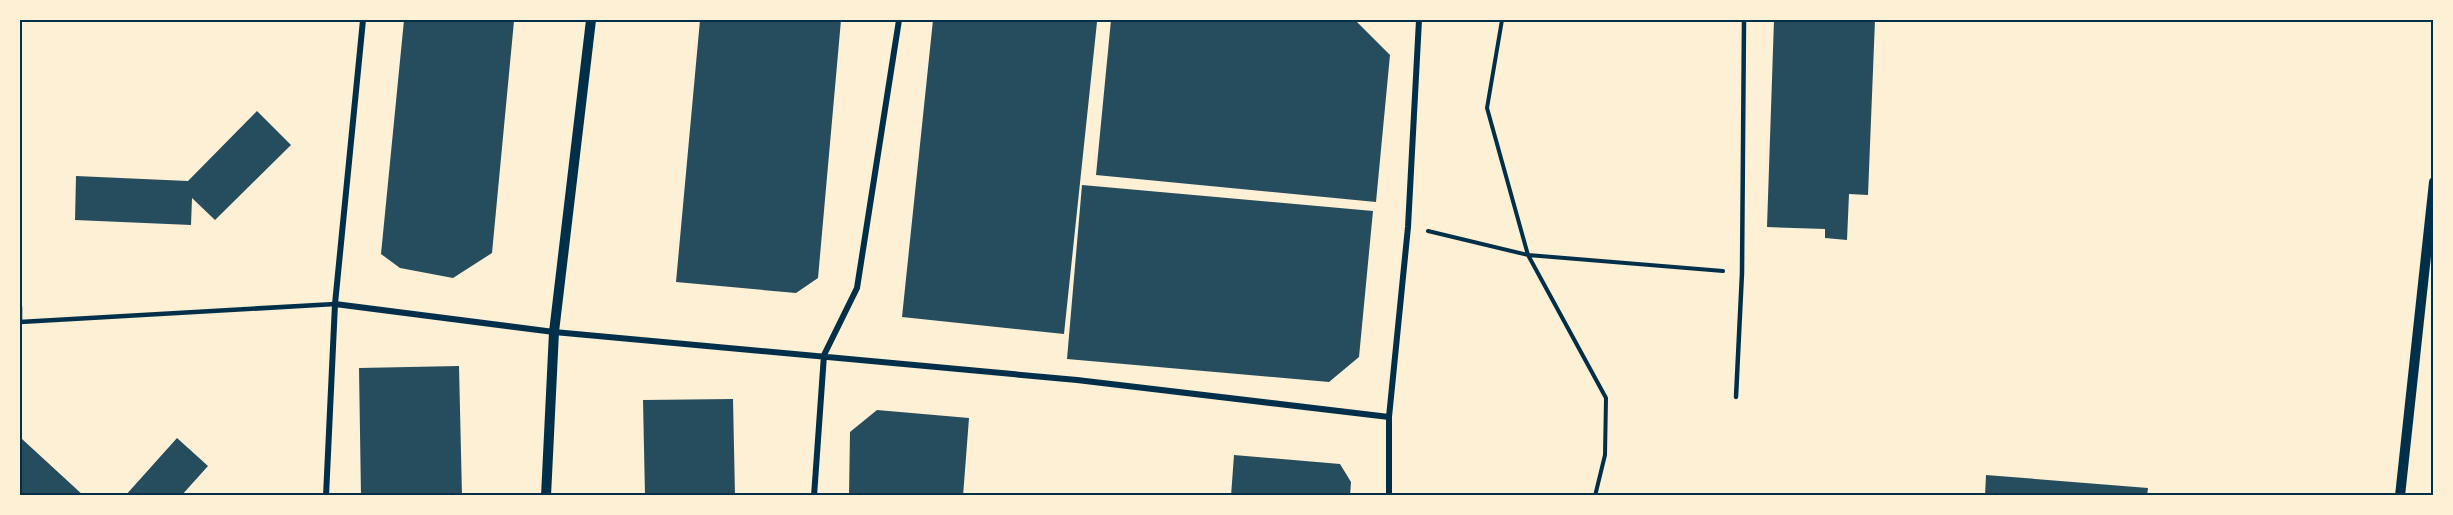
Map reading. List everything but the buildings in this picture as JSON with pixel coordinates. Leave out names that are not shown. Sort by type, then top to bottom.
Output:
[{"type":"street","points":[[326,495],[335,304],[363,20]]},
{"type":"street","points":[[546,495],[554,332],[591,20]]},
{"type":"street","points":[[814,495],[824,355],[857,288],[899,20]]},
{"type":"street","points":[[1389,495],[1389,417],[1408,226],[1419,20]]},
{"type":"street","points":[[2400,495],[2433,189]]},
{"type":"street","points":[[335,304],[554,332],[1077,380],[1389,417]]},
{"type":"lane","points":[[1736,397],[1742,273],[1744,20]]},
{"type":"lane","points":[[20,306],[20,322],[335,304]]},
{"type":"path","points":[[1502,20],[1487,108],[1528,255],[1606,398],[1605,455],[1595,495]]},
{"type":"path","points":[[1408,226],[1528,255],[1742,273]]}]
